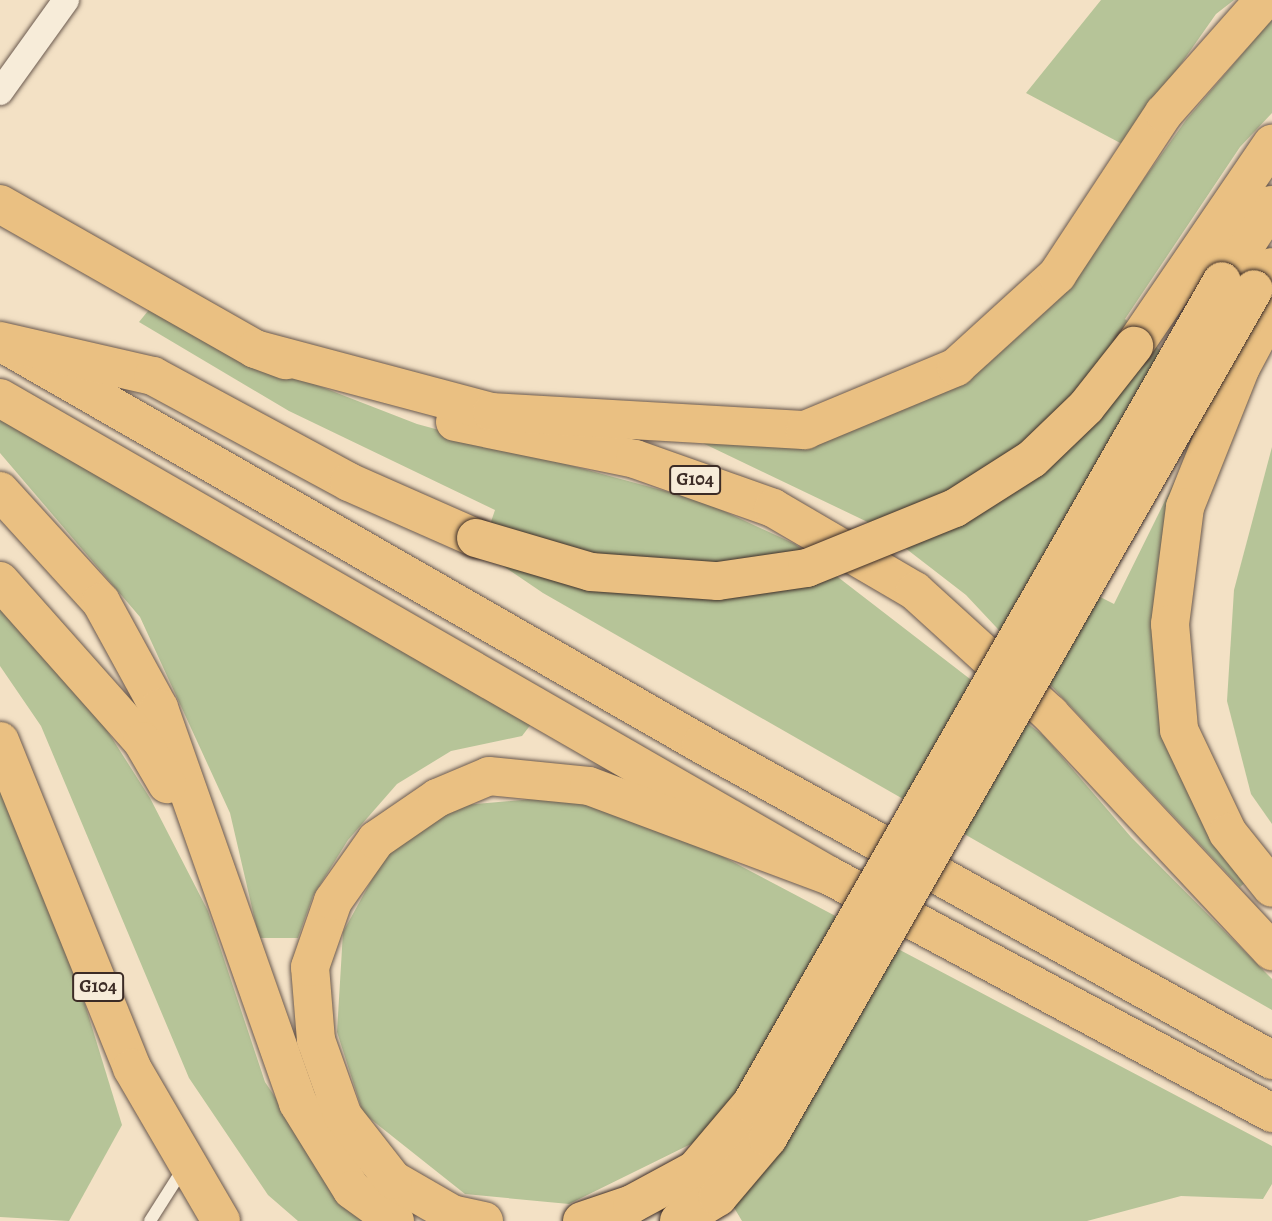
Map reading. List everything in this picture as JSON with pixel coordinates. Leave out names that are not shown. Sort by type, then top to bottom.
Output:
[{"type":"highway","points":[[255,349],[492,412],[805,430],[956,367],[1057,275],[1164,113],[1264,0]]},
{"type":"highway","points":[[2,342],[153,376],[349,482],[476,538],[591,572],[718,580],[807,568],[956,508],[1032,459],[1086,407],[1134,346],[1272,144]]},
{"type":"highway","name":"G104","points":[[0,204],[255,349],[451,421],[635,459],[773,508],[903,584],[1050,714],[1272,951]]},
{"type":"highway","points":[[1272,205],[1241,366],[1185,507],[1170,624],[1179,730],[1228,833],[1272,888]]},
{"type":"highway","points":[[582,1221],[632,1204],[695,1170],[751,1104],[1255,286]]},
{"type":"highway","points":[[679,1221],[718,1198],[768,1138],[1255,286]]},
{"type":"highway","points":[[2,342],[701,744],[1272,1060]]},
{"type":"highway","points":[[0,398],[830,876],[1272,1113]]},
{"type":"highway","points":[[0,491],[101,602],[159,708],[209,858],[298,1103],[352,1191],[394,1221]]},
{"type":"highway","points":[[0,581],[142,741],[209,858]]},
{"type":"highway","name":"G104","points":[[0,741],[132,1068],[221,1221]]},
{"type":"highway","points":[[484,1221],[452,1214],[393,1180],[343,1116],[316,1040],[310,967],[333,901],[376,840],[437,798],[489,776],[589,786],[830,876]]},
{"type":"street","points":[[0,92],[66,0]]},
{"type":"lane","points":[[150,1221],[187,1163]]},
{"type":"green space","points":[[1101,0],[1234,0],[1216,14],[1124,145],[1026,93]]},
{"type":"green space","points":[[1272,19],[1272,113],[1240,147],[1125,319],[1164,354],[1043,568],[1114,604],[1198,434],[1158,631],[1248,880],[1240,887],[966,595],[878,527],[688,436],[888,409],[988,364],[1057,301],[1186,120]]},
{"type":"green space","points":[[152,306],[283,372],[417,424],[702,501],[795,544],[1044,736],[1131,837],[1272,979],[1272,1010],[543,593],[481,551],[495,510],[289,411],[139,322]]},
{"type":"green space","points":[[0,398],[535,719],[522,736],[451,751],[397,784],[348,840],[313,896],[298,938],[259,938],[230,813],[140,617],[0,453]]},
{"type":"green space","points":[[1272,447],[1272,824],[1251,794],[1227,701],[1234,590]]},
{"type":"green space","points":[[0,604],[89,702],[150,798],[208,911],[265,1082],[352,1212],[375,1221],[298,1221],[268,1195],[189,1078],[41,726],[0,666]]},
{"type":"green space","points":[[0,772],[22,799],[122,1125],[69,1221],[0,1217]]},
{"type":"green space","points":[[567,796],[676,832],[1272,1146],[1272,1184],[1263,1199],[1181,1196],[1087,1221],[742,1221],[695,1142],[569,1204],[465,1194],[363,1113],[337,1032],[343,932],[387,852],[453,806]]}]
